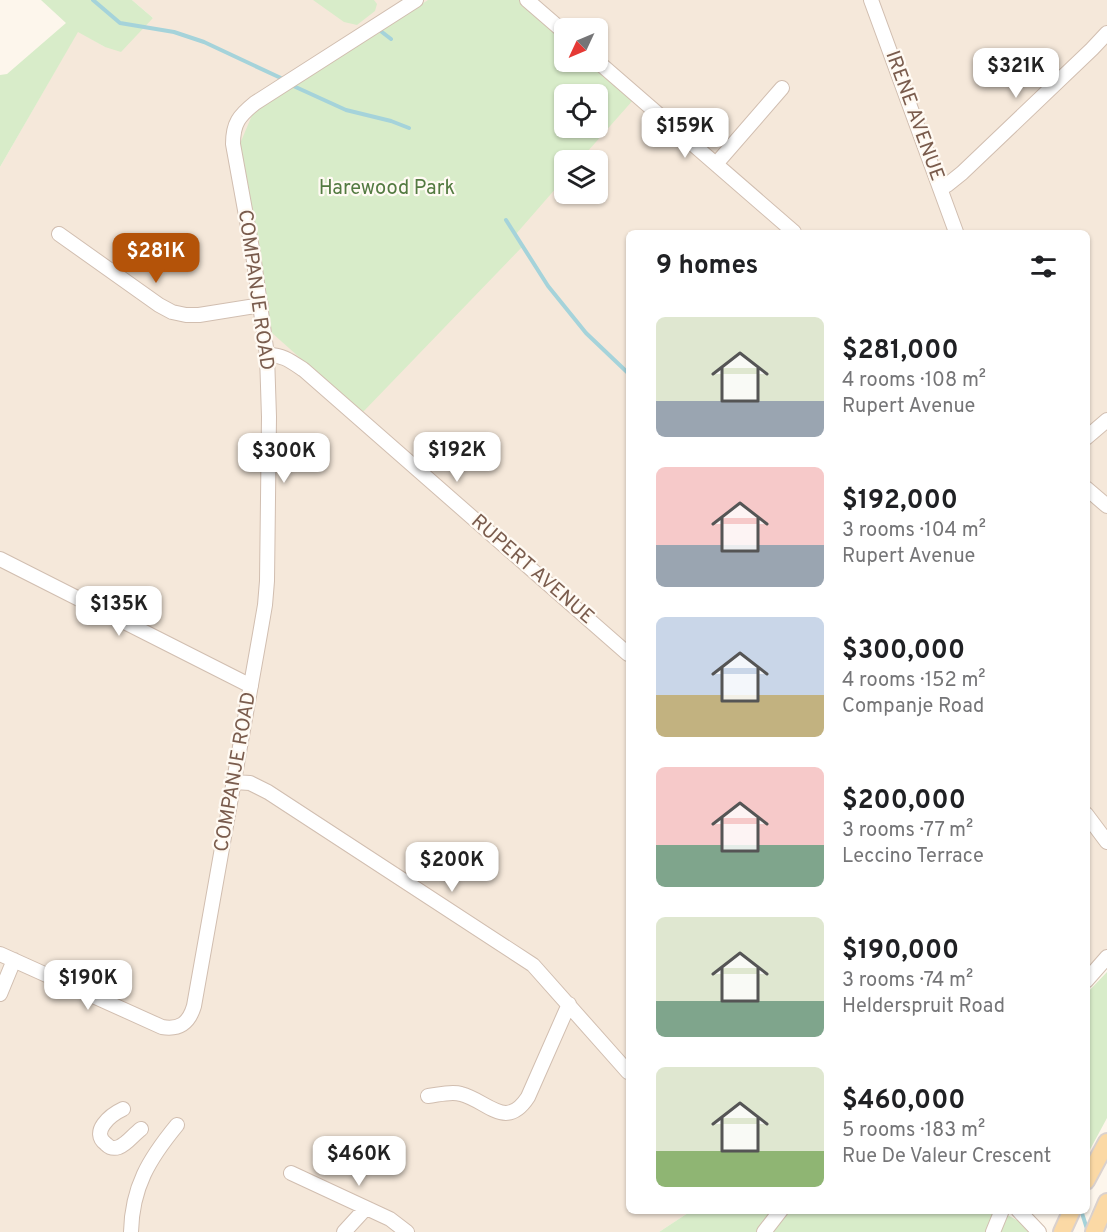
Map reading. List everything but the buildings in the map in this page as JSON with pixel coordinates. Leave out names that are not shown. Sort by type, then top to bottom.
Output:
[{"type":"main road","points":[[1090,1174],[1107,1142]]},
{"type":"main road","points":[[1094,1232],[1107,1202]]},
{"type":"main road","points":[[1062,1232],[1070,1214]]},
{"type":"street","name":"COMPANJE ROAD","points":[[14,960],[162,1027],[171,1028],[180,1025],[191,1015],[251,686],[267,581],[269,417],[267,354],[261,305],[232,144],[233,132],[236,122],[255,103],[416,0]]},
{"type":"street","points":[[527,0],[554,23]]},
{"type":"street","name":"IRENE AVENUE","points":[[872,0],[955,230]]},
{"type":"street","points":[[940,188],[962,173],[1107,33]]},
{"type":"street","points":[[608,71],[792,230]]},
{"type":"street","points":[[716,164],[782,88]]},
{"type":"street","points":[[59,234],[172,312],[199,315],[261,305]]},
{"type":"street","name":"RUPERT AVENUE","points":[[267,354],[286,358],[303,370],[626,652]]},
{"type":"street","points":[[1090,435],[1107,420]]},
{"type":"street","points":[[1090,491],[1107,506]]},
{"type":"street","points":[[0,560],[251,686]]},
{"type":"street","points":[[234,782],[250,783],[268,792],[533,965],[626,1070]]},
{"type":"street","points":[[1090,819],[1107,842]]},
{"type":"street","points":[[0,954],[14,960],[0,994]]},
{"type":"street","points":[[1090,976],[1107,957]]},
{"type":"street","points":[[428,1096],[464,1094],[500,1112],[513,1112],[528,1097],[569,1004]]},
{"type":"street","points":[[123,1109],[112,1115],[104,1125],[100,1131],[101,1141],[115,1149],[121,1147],[141,1129]]},
{"type":"street","points":[[131,1232],[134,1203],[143,1175],[161,1144],[177,1125]]},
{"type":"street","points":[[291,1173],[390,1219],[407,1232]]},
{"type":"street","points":[[344,1232],[366,1208]]},
{"type":"street","points":[[764,1232],[778,1214]]},
{"type":"street","points":[[993,1232],[1000,1214]]},
{"type":"street","points":[[1022,1214],[1039,1232]]},
{"type":"shaded area","points":[[132,0],[1107,0],[1107,955],[1090,974],[1090,230],[626,230],[626,1214],[686,1214],[659,1232],[0,1232],[0,167],[78,31],[105,47],[153,18]]},
{"type":"green space","points":[[41,0],[132,0],[153,18],[121,52],[105,47],[78,32],[0,167],[0,75],[7,74],[66,23]]},
{"type":"green space","points":[[313,0],[374,0],[377,4],[375,11],[357,25],[344,22]]},
{"type":"green space","name":"Harewood Park","points":[[428,0],[521,0],[554,28],[554,72],[603,72],[634,99],[608,128],[608,84],[554,84],[554,138],[599,138],[589,150],[554,150],[554,190],[516,234],[523,246],[362,413],[272,333],[239,146],[253,113]]},
{"type":"green space","points":[[1107,972],[1107,1118],[1090,1150],[1090,990]]},
{"type":"green space","points":[[686,1214],[771,1214],[756,1232],[659,1232]]},
{"type":"green space","points":[[786,1214],[1006,1214],[1035,1232],[772,1232]]},
{"type":"waterway","points":[[93,0],[120,23],[174,32],[204,42],[283,79]]},
{"type":"waterway","points":[[378,29],[391,39]]},
{"type":"waterway","points":[[289,84],[346,110],[409,128]]},
{"type":"waterway","points":[[506,220],[548,286],[586,333],[626,371]]},
{"type":"waterway","points":[[1082,1214],[1088,1232]]}]
